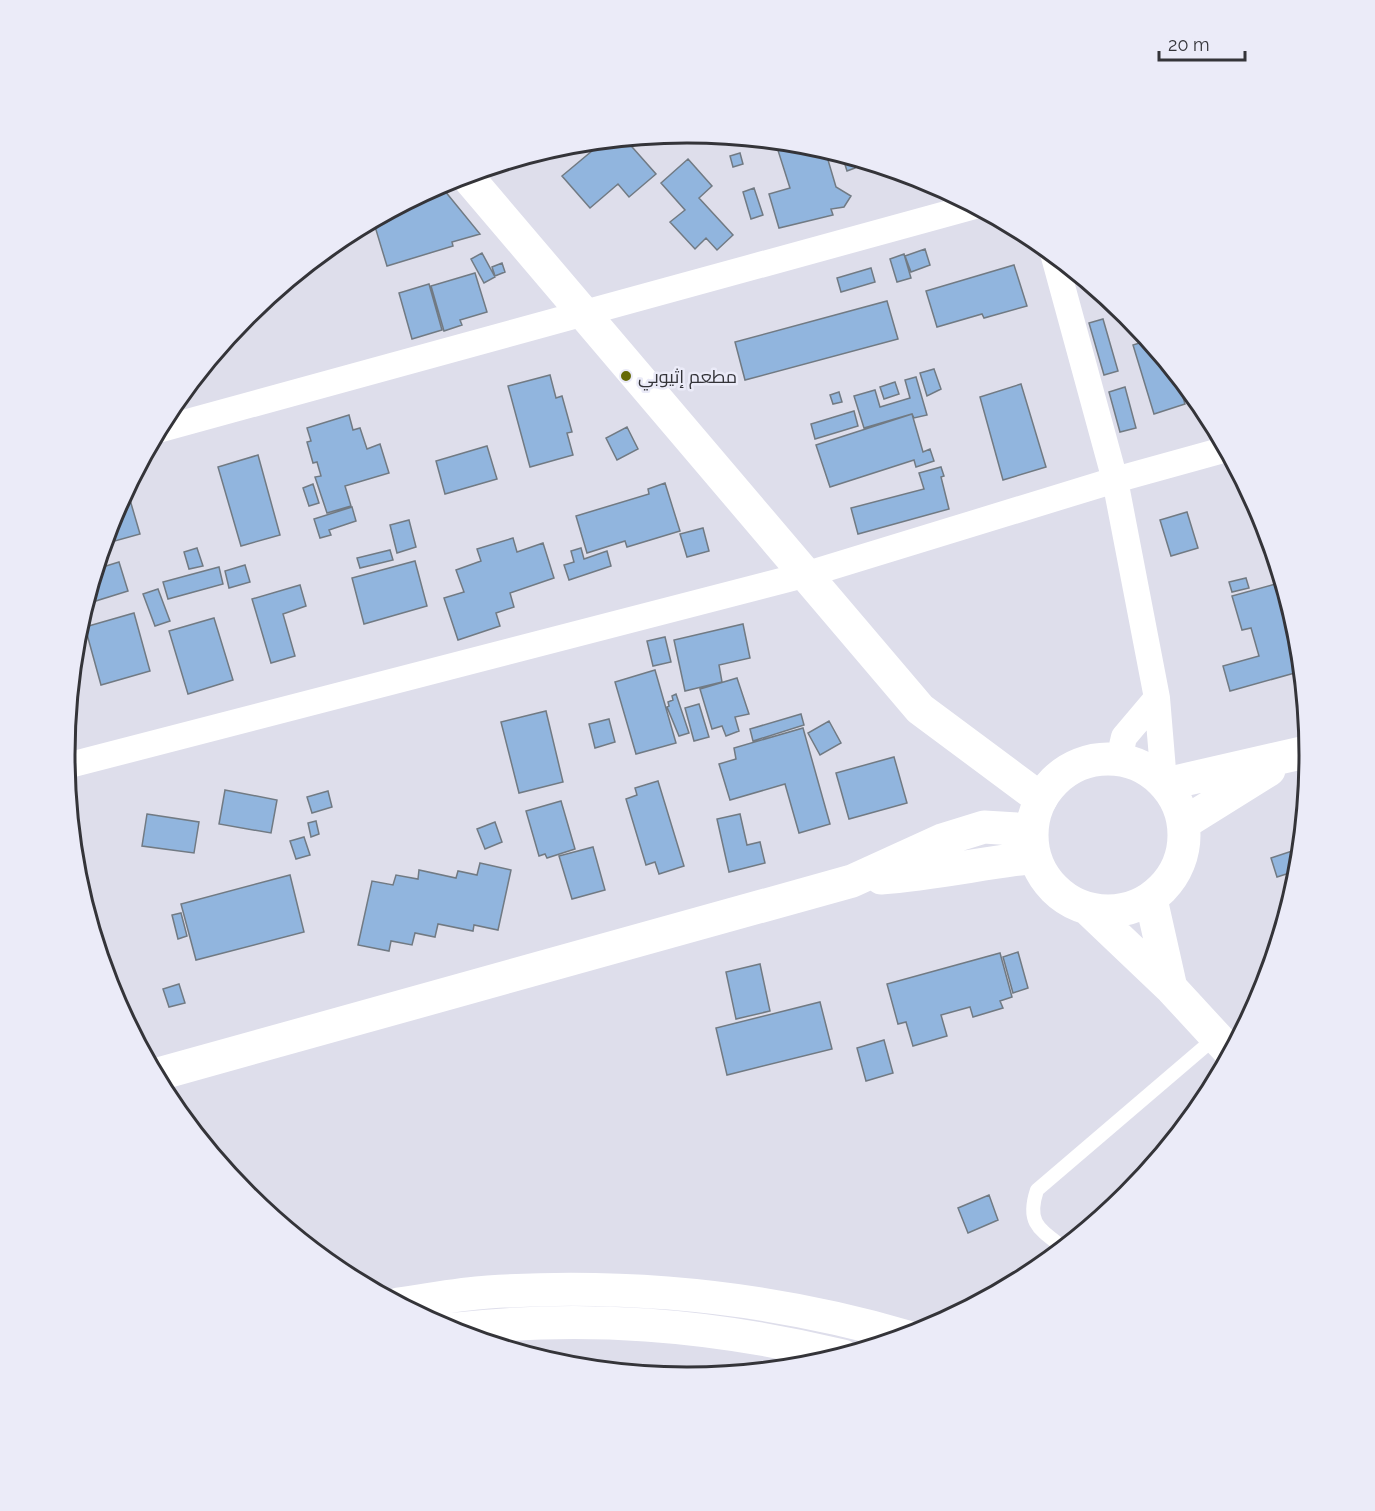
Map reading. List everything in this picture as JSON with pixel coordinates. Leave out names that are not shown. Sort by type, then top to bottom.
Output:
[{"type":"street","points":[[473,183],[808,574],[920,709],[1041,799]]},
{"type":"street","points":[[171,426],[964,209]]},
{"type":"street","points":[[1057,268],[1115,480],[1157,698],[1165,783]]},
{"type":"street","points":[[75,764],[808,574],[1115,480],[1219,451]]},
{"type":"street","points":[[1119,759],[1124,737],[1157,698]]},
{"type":"street","points":[[1165,783],[1300,754]]},
{"type":"street","points":[[1184,822],[1300,754]]},
{"type":"street","points":[[1119,759],[1143,766],[1165,783],[1178,802],[1184,822],[1185,844],[1179,866],[1167,884],[1151,899],[1131,908],[1110,912],[1089,909],[1071,902],[1055,890],[1042,875],[1033,844],[1041,799],[1054,781],[1073,767],[1095,760],[1119,759]]},
{"type":"street","points":[[164,1073],[852,881],[942,840],[984,827],[1033,844]]},
{"type":"street","points":[[1151,899],[1171,988]]},
{"type":"street","points":[[1089,909],[1171,988],[1224,1045]]},
{"type":"street","points":[[412,1302],[486,1292],[597,1288],[706,1296],[785,1307],[862,1323],[892,1332]]},
{"type":"street","points":[[471,1328],[512,1324],[628,1322],[732,1332],[824,1352]]},
{"type":"lane","points":[[1057,1243],[1042,1231],[1033,1220],[1032,1205],[1038,1190],[1224,1045]]},
{"type":"building","points":[[631,146],[656,174],[629,197],[618,184],[590,208],[562,176],[592,151]]},
{"type":"building","points":[[778,150],[828,160],[836,187],[851,196],[844,207],[831,209],[833,215],[779,228],[769,194],[790,188]]},
{"type":"building","points":[[740,153],[743,164],[733,167],[730,156]]},
{"type":"building","points":[[688,159],[712,186],[699,198],[733,235],[717,250],[706,238],[695,249],[670,222],[685,210],[661,183]]},
{"type":"building","points":[[845,164],[855,167],[855,168],[847,171]]},
{"type":"building","points":[[754,188],[763,215],[751,219],[743,192]]},
{"type":"building","points":[[446,193],[480,234],[452,242],[453,246],[387,266],[376,228]]},
{"type":"building","points":[[925,249],[930,265],[911,272],[905,256]]},
{"type":"building","points":[[482,253],[495,277],[484,283],[471,259]]},
{"type":"building","points":[[904,254],[911,278],[897,282],[890,259]]},
{"type":"building","points":[[502,263],[505,272],[495,276],[492,267]]},
{"type":"building","points":[[1014,265],[1027,306],[984,318],[982,314],[937,327],[926,291]]},
{"type":"building","points":[[871,268],[875,282],[841,292],[837,278]]},
{"type":"building","points":[[475,273],[487,312],[460,320],[462,325],[444,331],[431,286]]},
{"type":"building","points":[[429,284],[442,330],[412,339],[399,293]]},
{"type":"building","points":[[887,301],[898,339],[745,380],[735,342]]},
{"type":"building","points":[[1103,319],[1118,371],[1104,375],[1089,323]]},
{"type":"building","points":[[1140,343],[1148,352],[1182,396],[1185,404],[1154,414],[1133,345]]},
{"type":"building","points":[[934,369],[941,389],[927,396],[920,373]]},
{"type":"building","points":[[550,375],[556,398],[562,396],[572,432],[567,433],[573,455],[530,467],[508,386]]},
{"type":"building","points":[[916,377],[927,415],[914,418],[912,414],[864,428],[854,396],[875,390],[880,407],[910,398],[905,380]]},
{"type":"building","points":[[895,382],[899,394],[884,399],[880,387]]},
{"type":"building","points":[[1021,384],[1046,467],[1003,480],[980,397]]},
{"type":"building","points":[[1125,387],[1136,428],[1120,432],[1109,392]]},
{"type":"building","points":[[839,392],[842,402],[833,404],[830,395]]},
{"type":"building","points":[[854,411],[858,426],[815,439],[811,424]]},
{"type":"building","points":[[912,414],[923,452],[930,449],[934,461],[916,467],[914,460],[830,487],[816,445]]},
{"type":"building","points":[[349,415],[353,430],[360,428],[367,449],[380,444],[389,473],[345,486],[351,506],[327,513],[315,477],[321,476],[317,462],[313,463],[307,442],[311,441],[307,428]]},
{"type":"building","points":[[627,427],[638,449],[617,460],[606,438]]},
{"type":"building","points":[[487,446],[497,479],[445,494],[436,461]]},
{"type":"building","points":[[258,455],[280,535],[241,546],[218,467]]},
{"type":"building","points":[[941,467],[944,476],[941,477],[949,509],[858,534],[851,508],[924,489],[919,473]]},
{"type":"building","points":[[665,483],[680,531],[627,547],[625,541],[587,553],[576,516],[649,494],[648,489]]},
{"type":"building","points":[[313,484],[319,503],[309,506],[303,488]]},
{"type":"building","points":[[131,502],[140,534],[115,541]]},
{"type":"building","points":[[352,507],[356,521],[329,530],[331,535],[320,538],[314,519]]},
{"type":"building","points":[[1187,512],[1198,548],[1171,556],[1160,520]]},
{"type":"building","points":[[409,520],[416,547],[397,553],[390,525]]},
{"type":"building","points":[[703,528],[709,551],[687,557],[680,534]]},
{"type":"building","points":[[513,538],[517,552],[543,543],[554,578],[510,593],[514,607],[496,613],[500,626],[458,640],[444,598],[464,592],[456,570],[481,561],[477,549]]},
{"type":"building","points":[[197,548],[203,566],[189,569],[184,552]]},
{"type":"building","points":[[581,548],[584,559],[607,551],[611,566],[569,580],[564,565],[574,562],[571,551]]},
{"type":"building","points":[[390,550],[393,560],[360,568],[357,558]]},
{"type":"building","points":[[415,561],[427,606],[364,624],[352,578]]},
{"type":"building","points":[[119,562],[128,591],[95,601],[96,597],[106,566]]},
{"type":"building","points":[[245,565],[250,582],[229,588],[225,571]]},
{"type":"building","points":[[219,567],[223,584],[168,599],[163,582]]},
{"type":"building","points":[[1246,578],[1249,588],[1232,592],[1229,582]]},
{"type":"building","points":[[1275,584],[1294,673],[1230,691],[1223,666],[1259,656],[1251,628],[1242,630],[1232,596]]},
{"type":"building","points":[[300,585],[306,606],[283,614],[295,656],[271,663],[252,599]]},
{"type":"building","points":[[158,589],[170,621],[155,626],[143,594]]},
{"type":"building","points":[[134,613],[150,671],[101,685],[87,635],[89,626]]},
{"type":"building","points":[[214,618],[233,680],[188,694],[169,631]]},
{"type":"building","points":[[743,624],[750,658],[719,665],[722,682],[685,691],[674,640]]},
{"type":"building","points":[[665,637],[671,662],[653,666],[647,641]]},
{"type":"building","points":[[655,670],[676,743],[636,754],[615,682]]},
{"type":"building","points":[[737,678],[749,714],[735,717],[739,731],[726,736],[722,726],[712,729],[700,689]]},
{"type":"building","points":[[676,694],[689,733],[679,736],[667,707],[668,702],[673,700],[672,696]]},
{"type":"building","points":[[699,704],[709,737],[694,741],[685,708]]},
{"type":"building","points":[[546,711],[563,782],[519,793],[501,722]]},
{"type":"building","points":[[801,714],[804,725],[753,741],[750,729]]},
{"type":"building","points":[[609,719],[615,742],[595,748],[589,724]]},
{"type":"building","points":[[829,721],[841,743],[820,755],[808,733]]},
{"type":"building","points":[[803,728],[830,824],[799,833],[785,784],[730,800],[719,764],[736,759],[734,748]]},
{"type":"building","points":[[894,757],[907,803],[849,819],[836,773]]},
{"type":"building","points":[[658,781],[684,866],[659,874],[655,862],[646,865],[626,799],[637,795],[635,788]]},
{"type":"building","points":[[225,790],[277,800],[271,833],[219,824]]},
{"type":"building","points":[[328,791],[332,807],[312,813],[307,797]]},
{"type":"building","points":[[561,801],[575,849],[547,858],[545,854],[539,856],[526,811]]},
{"type":"building","points":[[147,814],[199,822],[194,853],[142,846]]},
{"type":"building","points":[[740,814],[747,845],[760,842],[765,863],[729,872],[717,819]]},
{"type":"building","points":[[316,821],[319,834],[311,837],[308,823]]},
{"type":"building","points":[[495,822],[502,842],[485,849],[477,829]]},
{"type":"building","points":[[304,837],[310,855],[296,859],[290,841]]},
{"type":"building","points":[[593,847],[605,890],[572,899],[559,856]]},
{"type":"building","points":[[1292,851],[1288,873],[1277,877],[1271,858]]},
{"type":"building","points":[[480,863],[511,870],[498,930],[474,925],[473,931],[438,924],[435,937],[415,933],[412,945],[391,941],[389,951],[358,945],[372,881],[393,885],[396,875],[418,879],[419,870],[456,878],[458,871],[477,875]]},
{"type":"building","points":[[290,875],[304,932],[196,960],[181,904]]},
{"type":"building","points":[[181,913],[187,936],[178,939],[172,915]]},
{"type":"building","points":[[1018,952],[1028,988],[1013,993],[1003,957]]},
{"type":"building","points":[[1000,953],[1012,997],[1000,1001],[1003,1008],[973,1017],[970,1007],[941,1015],[947,1036],[913,1046],[906,1022],[898,1024],[887,984]]},
{"type":"building","points":[[760,964],[770,1011],[736,1019],[726,972]]},
{"type":"building","points":[[179,984],[185,1003],[169,1007],[163,989]]},
{"type":"building","points":[[820,1002],[832,1049],[727,1075],[716,1028]]},
{"type":"building","points":[[884,1040],[893,1073],[866,1081],[857,1048]]},
{"type":"building","points":[[989,1195],[998,1220],[968,1233],[958,1208]]},
{"type":"place","name":"مطعم إثيوبي","points":[[626,376]]}]
